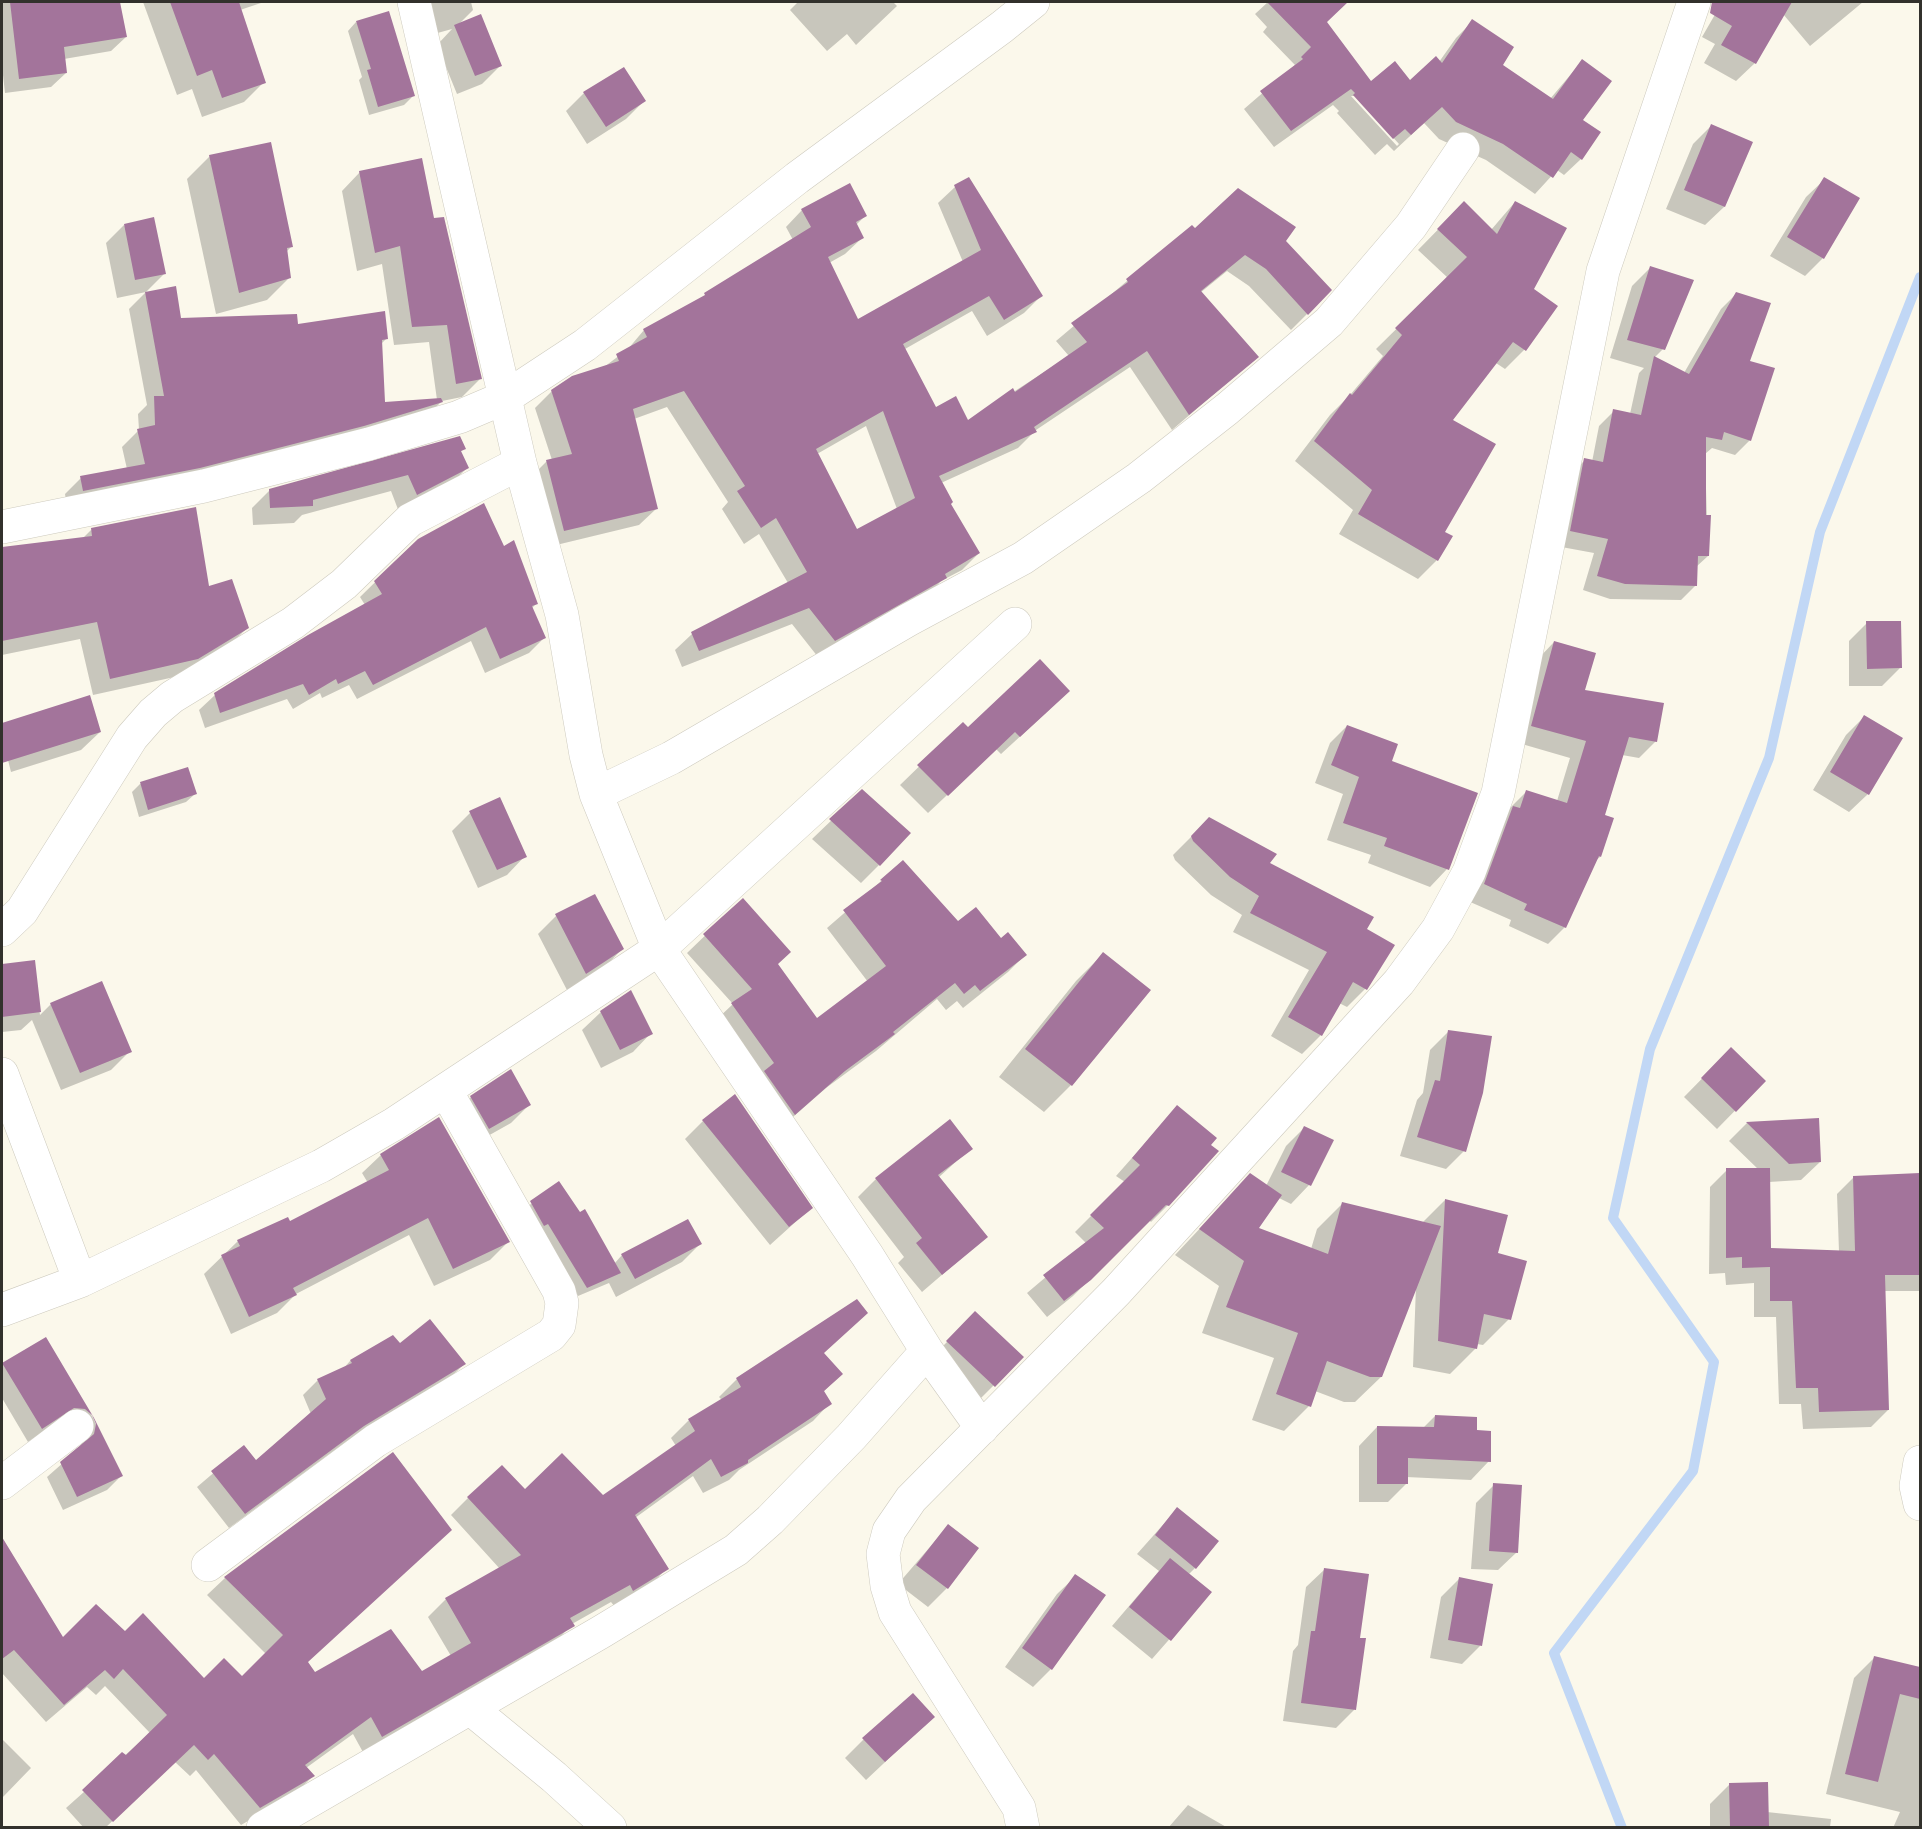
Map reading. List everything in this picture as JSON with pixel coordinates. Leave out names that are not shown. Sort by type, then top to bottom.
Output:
[{"type":"street","points":[[414,2],[520,463],[562,615],[586,755],[596,794],[659,949],[867,1255],[927,1351],[982,1428]]},
{"type":"street","points":[[2,527],[204,486],[369,444],[459,417],[506,397],[585,345],[769,199],[1033,2]]},
{"type":"street","points":[[1023,1827],[1019,1808],[895,1612],[887,1586],[884,1554],[889,1531],[911,1499],[1116,1292],[1399,982],[1438,929],[1469,872],[1498,793],[1603,271],[1694,2]]},
{"type":"street","points":[[596,794],[670,758],[908,620],[1023,558],[1139,478],[1227,409],[1329,322],[1411,226],[1463,149]]},
{"type":"street","points":[[2,930],[22,911],[132,737],[153,713],[172,697],[293,623],[344,584],[410,520],[520,463]]},
{"type":"street","points":[[2,1310],[80,1281],[321,1166],[446,1091],[659,949],[1015,624]]},
{"type":"street","points":[[2,1074],[80,1281]]},
{"type":"street","points":[[208,1565],[375,1442],[551,1335],[559,1325],[562,1303],[559,1291],[446,1091]]},
{"type":"street","points":[[263,1827],[470,1708],[736,1550],[770,1520],[851,1437],[927,1351]]},
{"type":"street","points":[[2,1483],[77,1426]]},
{"type":"street","points":[[1920,1462],[1916,1486],[1920,1504]]},
{"type":"street","points":[[470,1708],[554,1777],[610,1827]]},
{"type":"building","points":[[10,2],[120,2],[127,37],[64,47],[67,73],[19,79]]},
{"type":"building","points":[[170,2],[239,2],[266,83],[222,98],[212,70],[197,76]]},
{"type":"building","points":[[1267,2],[1348,2],[1327,22],[1371,81],[1395,61],[1410,80],[1436,56],[1442,63],[1472,19],[1514,47],[1503,65],[1553,99],[1582,59],[1612,81],[1583,120],[1601,132],[1582,160],[1571,152],[1553,178],[1503,144],[1456,122],[1442,107],[1411,135],[1405,129],[1393,139],[1353,95],[1355,93],[1351,89],[1291,131],[1260,91],[1303,59],[1301,57],[1311,47]]},
{"type":"building","points":[[1712,2],[1792,2],[1756,64],[1721,45],[1732,26],[1710,13]]},
{"type":"building","points":[[389,11],[415,96],[378,107],[367,70],[371,69],[356,21]]},
{"type":"building","points":[[481,14],[502,66],[475,76],[454,25]]},
{"type":"building","points":[[624,67],[646,101],[606,127],[583,92]]},
{"type":"building","points":[[1711,124],[1753,142],[1725,207],[1684,190]]},
{"type":"building","points":[[271,142],[293,247],[287,248],[291,278],[239,293],[209,155]]},
{"type":"building","points":[[422,158],[434,218],[444,217],[482,379],[456,384],[447,325],[412,327],[400,246],[375,253],[359,171]]},
{"type":"building","points":[[969,177],[1043,296],[1004,320],[989,296],[903,344],[936,407],[956,396],[968,420],[1013,388],[1015,392],[1087,342],[1071,323],[1128,282],[1126,279],[1192,225],[1195,228],[1238,188],[1296,227],[1286,241],[1332,290],[1308,315],[1266,269],[1245,255],[1201,291],[1259,357],[1189,415],[1147,351],[1034,427],[1037,432],[939,476],[953,502],[951,504],[980,553],[945,574],[947,578],[835,641],[809,608],[699,651],[691,632],[807,572],[776,518],[761,528],[737,491],[745,486],[684,391],[633,409],[658,509],[564,531],[546,460],[572,454],[551,390],[572,376],[619,361],[616,354],[647,337],[643,329],[705,295],[704,293],[811,227],[801,209],[850,183],[867,216],[856,222],[864,238],[828,257],[858,319],[981,250],[954,185]],"holes":[[[883,411],[915,498],[857,529],[816,449]]]},
{"type":"building","points":[[1824,177],[1860,198],[1824,259],[1787,237]]},
{"type":"building","points":[[1464,201],[1497,234],[1515,201],[1567,228],[1534,289],[1558,306],[1526,351],[1513,342],[1453,420],[1496,444],[1445,532],[1453,536],[1438,561],[1358,514],[1372,490],[1314,441],[1350,393],[1352,395],[1402,335],[1395,328],[1467,257],[1437,229]]},
{"type":"building","points":[[154,217],[166,274],[135,280],[124,224]]},
{"type":"building","points":[[1650,266],[1694,280],[1665,350],[1627,340]]},
{"type":"building","points":[[176,286],[181,318],[297,314],[298,324],[385,311],[388,339],[382,340],[385,402],[441,398],[443,402],[364,426],[200,468],[83,491],[80,476],[145,464],[137,429],[155,425],[154,396],[164,396],[145,292]]},
{"type":"building","points":[[1736,292],[1771,303],[1750,361],[1775,368],[1751,441],[1724,432],[1722,440],[1706,437],[1706,515],[1711,515],[1709,556],[1698,556],[1697,586],[1625,584],[1597,576],[1608,539],[1570,531],[1584,458],[1603,462],[1613,409],[1641,415],[1654,356],[1689,374]]},
{"type":"building","points":[[460,436],[466,449],[461,451],[469,468],[417,495],[408,475],[313,500],[313,506],[270,508],[269,489]]},
{"type":"building","points":[[484,503],[504,546],[514,540],[538,604],[532,606],[546,638],[500,659],[486,627],[373,685],[365,671],[338,684],[336,679],[309,695],[303,684],[220,713],[214,693],[308,635],[382,594],[374,581],[418,539]]},
{"type":"building","points":[[196,507],[209,586],[232,579],[249,628],[198,659],[110,679],[97,622],[2,641],[2,547],[92,536],[91,528]]},
{"type":"building","points":[[1866,621],[1901,621],[1902,668],[1867,669]]},
{"type":"building","points":[[1554,641],[1596,653],[1585,690],[1664,703],[1657,742],[1629,737],[1605,815],[1614,818],[1601,857],[1599,856],[1566,928],[1524,910],[1527,904],[1484,884],[1513,806],[1520,808],[1526,790],[1567,803],[1586,741],[1531,726]]},
{"type":"building","points":[[1040,659],[1070,691],[1020,737],[1015,732],[948,796],[917,765],[963,722],[968,727]]},
{"type":"building","points":[[90,695],[101,732],[2,763],[2,723]]},
{"type":"building","points":[[1864,715],[1903,738],[1869,795],[1830,772]]},
{"type":"building","points":[[1347,725],[1398,744],[1392,761],[1478,793],[1449,870],[1384,846],[1387,838],[1343,823],[1359,777],[1331,765]]},
{"type":"building","points":[[188,767],[197,794],[148,810],[140,782]]},
{"type":"building","points":[[862,789],[911,833],[880,866],[829,819]]},
{"type":"building","points":[[500,797],[527,857],[497,870],[469,811]]},
{"type":"building","points":[[1209,817],[1277,854],[1270,863],[1374,917],[1367,929],[1395,945],[1367,990],[1353,982],[1322,1036],[1288,1017],[1327,952],[1250,913],[1259,896],[1230,877],[1193,841],[1191,836]]},
{"type":"building","points":[[903,860],[958,921],[976,907],[1001,938],[1008,932],[1027,955],[980,991],[975,985],[964,994],[955,983],[893,1032],[895,1034],[845,1071],[795,1115],[764,1071],[774,1063],[731,1003],[752,989],[703,934],[743,898],[791,952],[778,964],[817,1018],[886,966],[843,910],[882,881],[880,880]]},
{"type":"building","points":[[595,894],[624,949],[586,974],[555,914]]},
{"type":"building","points":[[1103,952],[1151,990],[1072,1086],[1025,1049]]},
{"type":"building","points":[[35,960],[41,1012],[2,1017],[2,964]]},
{"type":"building","points":[[102,981],[132,1052],[80,1073],[50,1003]]},
{"type":"building","points":[[631,990],[653,1034],[620,1050],[600,1011]]},
{"type":"building","points":[[1448,1030],[1492,1036],[1483,1093],[1466,1152],[1417,1137],[1435,1080],[1440,1081]]},
{"type":"building","points":[[1731,1047],[1766,1081],[1736,1112],[1701,1078]]},
{"type":"building","points":[[511,1069],[531,1105],[489,1129],[470,1096]]},
{"type":"building","points":[[735,1094],[813,1208],[789,1227],[702,1120]]},
{"type":"building","points":[[1177,1105],[1217,1138],[1211,1145],[1219,1151],[1169,1206],[1166,1205],[1091,1280],[1064,1301],[1043,1275],[1104,1228],[1090,1215],[1140,1165],[1132,1158]]},
{"type":"building","points":[[439,1117],[510,1242],[453,1269],[428,1218],[293,1288],[297,1295],[249,1317],[221,1255],[240,1246],[237,1240],[288,1217],[290,1221],[389,1170],[380,1154]]},
{"type":"building","points":[[1819,1118],[1821,1162],[1789,1164],[1746,1122]]},
{"type":"building","points":[[950,1119],[973,1149],[938,1175],[988,1237],[942,1275],[916,1243],[922,1238],[875,1178]]},
{"type":"building","points":[[1304,1126],[1334,1140],[1311,1186],[1281,1172]]},
{"type":"building","points":[[1726,1168],[1770,1168],[1771,1248],[1855,1251],[1853,1176],[1920,1173],[1920,1275],[1885,1275],[1889,1410],[1819,1412],[1818,1388],[1796,1388],[1792,1301],[1770,1301],[1770,1267],[1742,1268],[1742,1257],[1726,1258]]},
{"type":"building","points":[[1250,1173],[1282,1195],[1259,1228],[1328,1254],[1342,1202],[1441,1226],[1382,1377],[1370,1377],[1327,1361],[1311,1407],[1276,1394],[1298,1333],[1226,1307],[1244,1261],[1199,1229]]},
{"type":"building","points":[[559,1181],[580,1212],[585,1209],[621,1273],[587,1288],[548,1224],[544,1226],[530,1201]]},
{"type":"building","points":[[1445,1199],[1508,1215],[1498,1253],[1527,1261],[1511,1320],[1484,1314],[1477,1349],[1438,1341]]},
{"type":"building","points":[[688,1219],[702,1244],[635,1279],[621,1254]]},
{"type":"building","points":[[857,1299],[868,1313],[824,1353],[843,1374],[824,1391],[832,1404],[748,1460],[748,1463],[721,1477],[711,1459],[635,1515],[669,1569],[633,1591],[630,1585],[570,1618],[575,1626],[382,1737],[371,1717],[305,1765],[315,1776],[260,1808],[214,1754],[208,1760],[194,1745],[113,1822],[82,1790],[122,1752],[126,1755],[167,1715],[123,1669],[114,1679],[105,1670],[64,1705],[14,1650],[2,1659],[2,1537],[63,1637],[96,1604],[125,1631],[143,1613],[204,1678],[224,1658],[242,1676],[283,1635],[224,1577],[393,1452],[452,1530],[308,1662],[315,1672],[391,1629],[422,1671],[471,1643],[445,1598],[521,1555],[467,1497],[502,1465],[525,1489],[562,1453],[603,1495],[695,1431],[688,1419],[741,1387],[736,1378]]},
{"type":"building","points":[[975,1311],[1024,1357],[995,1387],[946,1341]]},
{"type":"building","points":[[430,1319],[466,1364],[364,1426],[245,1514],[211,1471],[244,1445],[256,1460],[326,1399],[317,1379],[352,1363],[350,1360],[393,1335],[400,1343]]},
{"type":"building","points":[[46,1337],[94,1418],[123,1476],[77,1497],[60,1462],[94,1434],[96,1424],[92,1415],[85,1409],[74,1408],[42,1429],[2,1363]]},
{"type":"building","points":[[1435,1415],[1477,1417],[1477,1430],[1491,1431],[1491,1462],[1408,1458],[1408,1484],[1377,1484],[1377,1426],[1434,1427]]},
{"type":"building","points":[[1493,1483],[1522,1485],[1518,1553],[1489,1551]]},
{"type":"building","points":[[1177,1507],[1219,1541],[1196,1569],[1155,1535]]},
{"type":"building","points":[[948,1524],[979,1548],[948,1589],[916,1565]]},
{"type":"building","points":[[1170,1558],[1212,1592],[1171,1641],[1129,1607]]},
{"type":"building","points":[[1324,1568],[1369,1574],[1360,1638],[1366,1638],[1356,1710],[1301,1703],[1311,1631],[1315,1631]]},
{"type":"building","points":[[1075,1574],[1106,1595],[1052,1670],[1022,1648]]},
{"type":"building","points":[[1459,1577],[1493,1584],[1482,1646],[1448,1640]]},
{"type":"building","points":[[1874,1656],[1920,1667],[1920,1699],[1900,1694],[1878,1782],[1845,1774]]},
{"type":"building","points":[[913,1693],[935,1717],[885,1762],[862,1738]]},
{"type":"building","points":[[1768,1782],[1769,1827],[1730,1827],[1729,1783]]},
{"type":"waterway","points":[[1622,1828],[1554,1653],[1693,1471],[1714,1362],[1613,1218],[1650,1049],[1769,758],[1820,532],[1920,277]]}]
